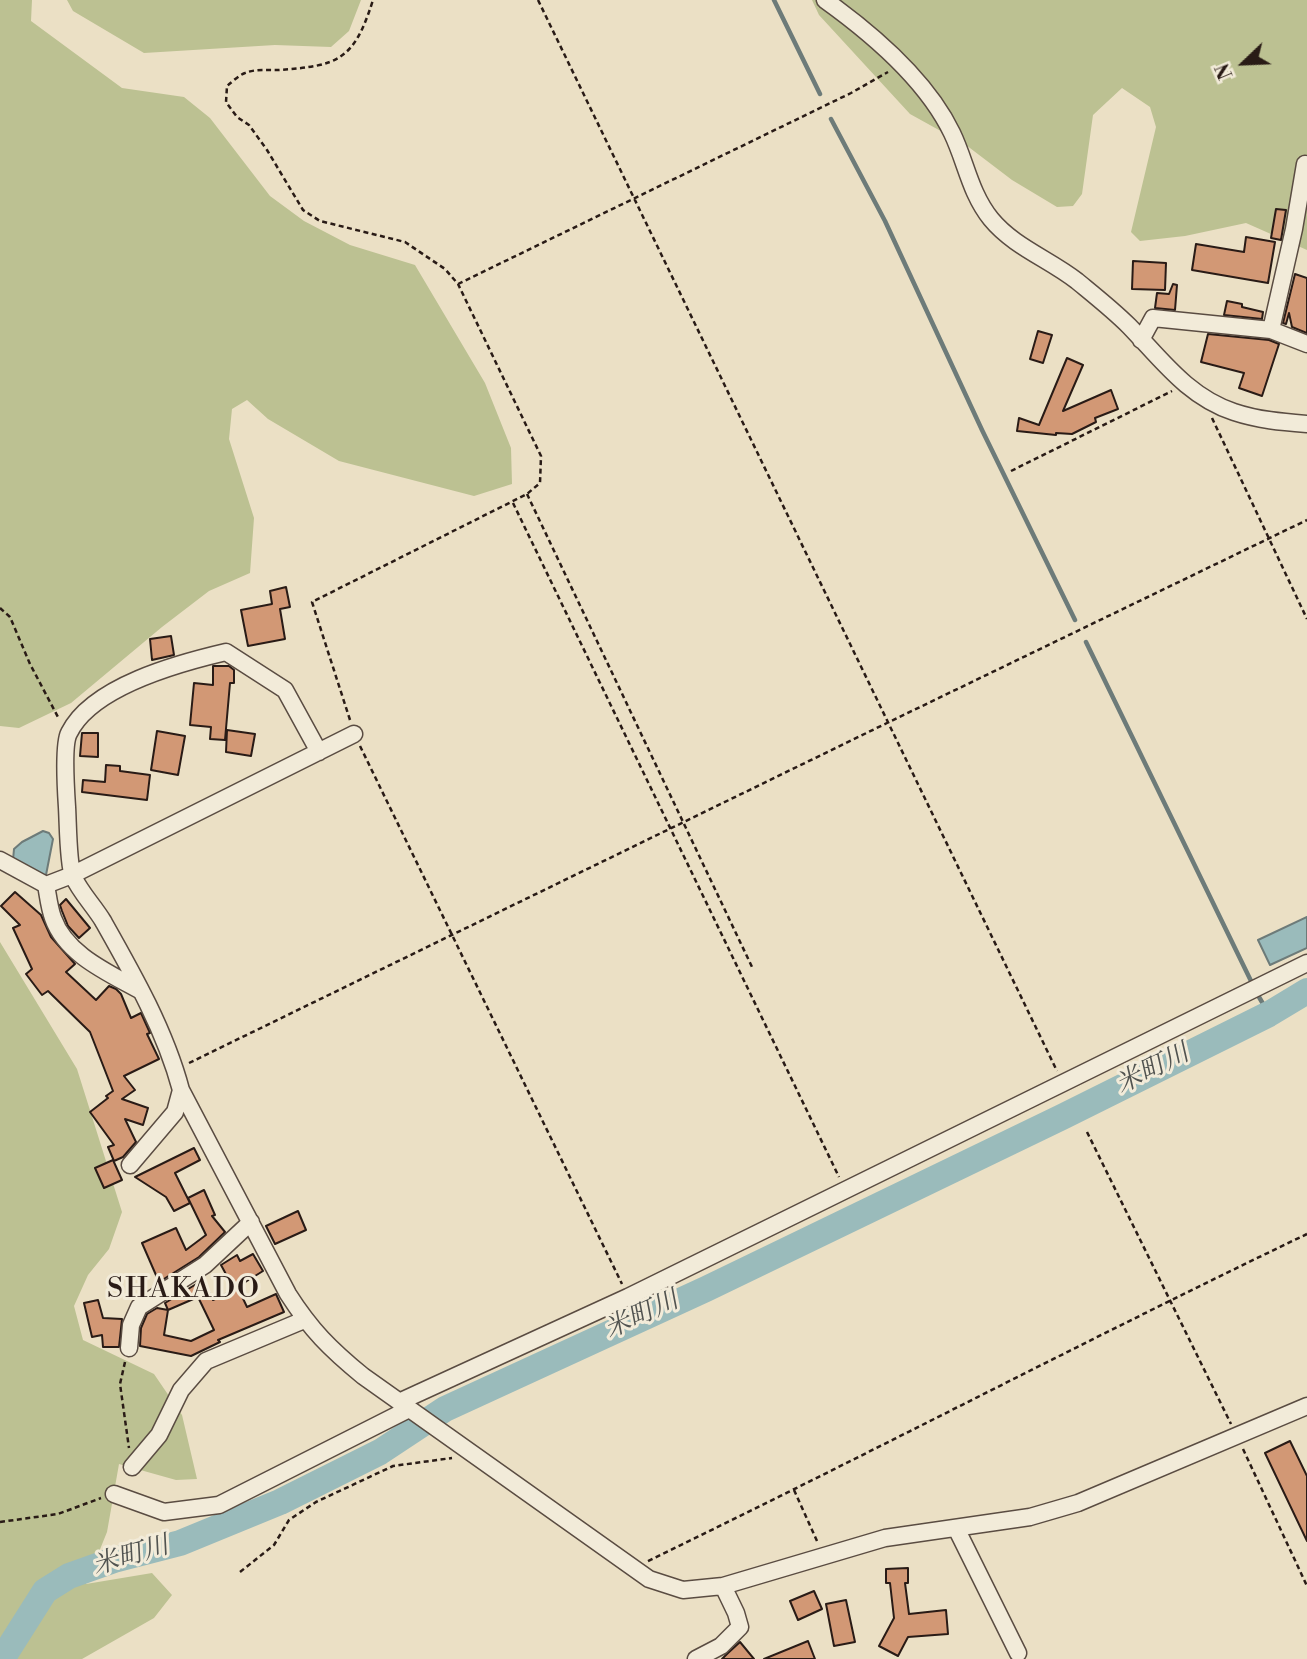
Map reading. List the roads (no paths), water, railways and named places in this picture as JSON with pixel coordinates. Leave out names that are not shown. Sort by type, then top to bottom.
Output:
[{"type":"street","points":[[825,0],[856,22],[902,65],[934,105],[952,133],[978,199],[992,221],[1014,240],[1074,279],[1128,325],[1185,385],[1202,396],[1231,412],[1260,420],[1307,424]]},
{"type":"street","points":[[1270,330],[1294,229],[1305,164]]},
{"type":"street","points":[[1141,340],[1153,318],[1270,330],[1307,344]]},
{"type":"street","points":[[319,752],[285,690],[226,652],[176,664],[126,685],[88,708],[68,734],[65,782],[72,875],[101,918],[141,991],[175,1069],[181,1090],[304,1320],[326,1345],[363,1376],[649,1580],[683,1590],[723,1586],[885,1538],[1030,1517],[1079,1503],[1307,1406]]},
{"type":"street","points":[[46,885],[72,875],[354,734]]},
{"type":"street","points":[[0,860],[46,885],[53,917],[71,947],[141,991]]},
{"type":"street","points":[[114,1494],[164,1512],[219,1505],[628,1297],[1307,962]]},
{"type":"street","points":[[130,1165],[175,1112],[181,1090]]},
{"type":"street","points":[[129,1348],[131,1325],[139,1307],[199,1269],[251,1222]]},
{"type":"street","points":[[132,1467],[159,1435],[181,1390],[206,1361],[304,1320]]},
{"type":"street","points":[[956,1528],[1018,1653]]},
{"type":"street","points":[[695,1659],[721,1646],[740,1627],[723,1586]]},
{"type":"water","points":[[43,831],[49,833],[53,839],[46,875],[42,877],[13,860],[14,849]]},
{"type":"water","points":[[1307,917],[1307,948],[1270,965],[1258,940]]},
{"type":"waterway","points":[[774,0],[820,94]]},
{"type":"waterway","points":[[831,119],[885,221],[982,430],[1075,620]]},
{"type":"waterway","points":[[1086,642],[1251,981]]},
{"type":"waterway","name":"米町川","points":[[2,1659],[45,1591],[69,1576],[114,1560],[180,1543],[280,1502],[380,1452],[445,1409],[706,1289],[1062,1117],[1269,1014],[1307,991]]},
{"type":"waterway","points":[[1259,997],[1269,1014]]},
{"type":"district","name":"SHAKADO","points":[[184,1290]]}]
